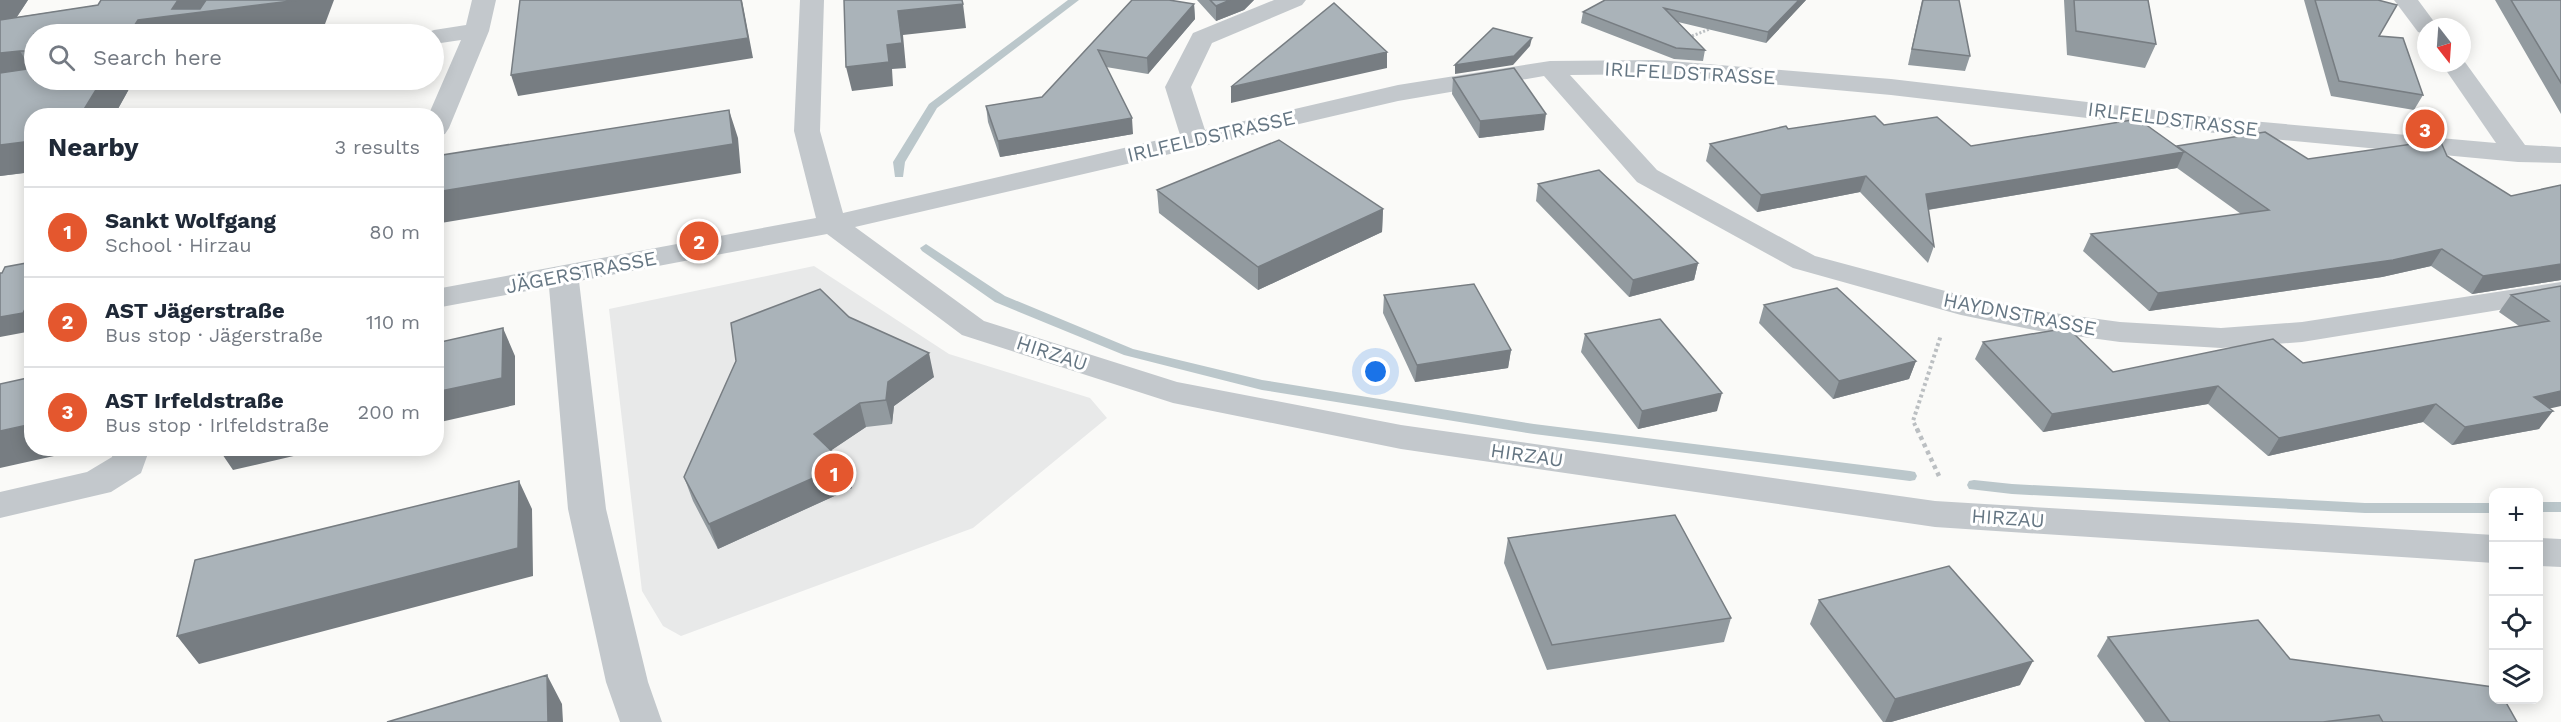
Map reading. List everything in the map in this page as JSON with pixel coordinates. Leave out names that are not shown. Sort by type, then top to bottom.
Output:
[{"type":"street","points":[[444,109],[477,31],[484,0]]},
{"type":"street","points":[[812,0],[807,131],[832,224]]},
{"type":"street","points":[[1195,139],[1178,87],[1202,38],[1294,0]]},
{"type":"street","points":[[2406,0],[2419,18]]},
{"type":"street","points":[[444,36],[477,31]]},
{"type":"street","name":"IRLFELDSTRASSE","points":[[832,224],[1398,93],[1550,68],[1658,67],[1879,86],[2240,128],[2518,154],[2561,155]]},
{"type":"street","name":"HAYDNSTRASSE","points":[[1550,68],[1647,176],[1803,262],[1961,305],[2039,321],[2120,332],[2221,339],[2302,332],[2561,291]]},
{"type":"street","points":[[2459,72],[2518,154]]},
{"type":"street","name":"JÄGERSTRASSE","points":[[444,298],[832,224]]},
{"type":"street","name":"HIRZAU","points":[[832,224],[973,328],[1173,392],[1401,436],[1935,514],[2489,549]]},
{"type":"street","points":[[563,276],[587,508],[627,682],[641,722]]},
{"type":"street","points":[[0,505],[98,483],[128,464],[130,456]]},
{"type":"path","points":[[1689,37],[1710,31],[1715,23]]},
{"type":"path","points":[[1932,366],[1913,421],[1958,515]]},
{"type":"shaded area","points":[[814,266],[949,354],[1090,398],[1107,418],[973,528],[681,636],[663,626],[642,591],[609,309]]},
{"type":"building","points":[[101,0],[178,0],[172,9],[200,9],[206,0],[299,0],[138,20],[135,24],[24,24],[24,51],[0,53],[0,20],[98,5]]},
{"type":"building","points":[[520,0],[741,0],[748,38],[511,75]]},
{"type":"building","points":[[844,0],[962,0],[963,4],[898,11],[902,43],[887,45],[889,62],[846,67]]},
{"type":"building","points":[[1132,0],[1169,0],[1194,4],[1147,58],[1098,50],[1132,118],[998,141],[986,106],[1042,97]]},
{"type":"building","points":[[1210,0],[1230,0],[1216,6]]},
{"type":"building","points":[[1605,0],[1799,0],[1768,32],[1664,8],[1705,50],[1676,48],[1583,12]]},
{"type":"building","points":[[1923,0],[1959,0],[1970,56],[1912,49]]},
{"type":"building","points":[[2074,0],[2148,0],[2156,44],[2076,31]]},
{"type":"building","points":[[2315,0],[2378,0],[2397,5],[2379,36],[2403,38],[2423,95],[2339,81]]},
{"type":"building","points":[[2511,0],[2561,0],[2561,83]]},
{"type":"building","points":[[1334,3],[1387,52],[1231,87]]},
{"type":"building","points":[[1493,28],[1532,38],[1514,56],[1455,65]]},
{"type":"building","points":[[1514,68],[1546,114],[1480,121],[1453,78]]},
{"type":"building","points":[[24,69],[24,90],[96,90],[85,108],[24,108],[24,142],[0,145],[0,73]]},
{"type":"building","points":[[729,110],[733,144],[444,191],[444,155]]},
{"type":"building","points":[[1875,116],[1884,125],[1937,117],[1971,146],[2138,119],[2184,152],[1926,194],[1934,246],[1866,176],[1761,195],[1710,144],[1786,126],[1788,129]]},
{"type":"building","points":[[2265,132],[2308,159],[2440,140],[2447,156],[2511,196],[2561,185],[2561,264],[2483,276],[2442,249],[2393,260],[2158,293],[2091,234],[2269,210],[2177,146]]},
{"type":"building","points":[[1279,140],[1383,209],[1258,267],[1157,190]]},
{"type":"building","points":[[1599,170],[1698,263],[1633,280],[1538,184]]},
{"type":"building","points":[[24,263],[24,311],[0,317],[0,273],[5,267]]},
{"type":"building","points":[[1474,284],[1511,350],[1417,365],[1384,295]]},
{"type":"building","points":[[2561,286],[2561,391],[2534,397],[2553,411],[2465,427],[2436,404],[2279,438],[2218,386],[2052,414],[1983,342],[2068,328],[2113,372],[2273,339],[2303,363],[2549,321],[2511,295]]},
{"type":"building","points":[[1837,288],[1916,361],[1839,381],[1764,305]]},
{"type":"building","points":[[820,289],[849,317],[929,353],[888,382],[886,400],[860,403],[814,434],[845,464],[709,524],[684,477],[736,361],[731,323]]},
{"type":"building","points":[[1660,319],[1722,393],[1642,411],[1585,334]]},
{"type":"building","points":[[503,328],[502,378],[444,390],[444,341]]},
{"type":"building","points":[[24,379],[24,426],[0,431],[0,384]]},
{"type":"building","points":[[519,481],[518,548],[177,636],[195,560]]},
{"type":"building","points":[[1675,515],[1731,618],[1552,645],[1508,538]]},
{"type":"building","points":[[1949,566],[2033,661],[1895,699],[1819,600]]},
{"type":"building","points":[[2258,620],[2290,659],[2489,686],[2489,704],[2507,704],[2517,722],[2383,722],[2379,715],[2323,722],[2170,722],[2108,637]]},
{"type":"building","points":[[547,675],[548,722],[387,722]]},
{"type":"waterway","points":[[899,175],[899,162],[933,106],[1074,0]]},
{"type":"waterway","points":[[926,248],[1000,299],[1129,352],[1262,385],[1534,429],[1910,476]]},
{"type":"waterway","points":[[1974,485],[2365,508],[2489,508]]},
{"type":"waterway","points":[[2543,507],[2561,507]]},
{"type":"place","name":"AST Irfeldstraße","points":[[2425,129]]},
{"type":"place","name":"AST Jägerstraße","points":[[699,241]]},
{"type":"place","name":"Sankt Wolfgang","points":[[834,473]]}]
